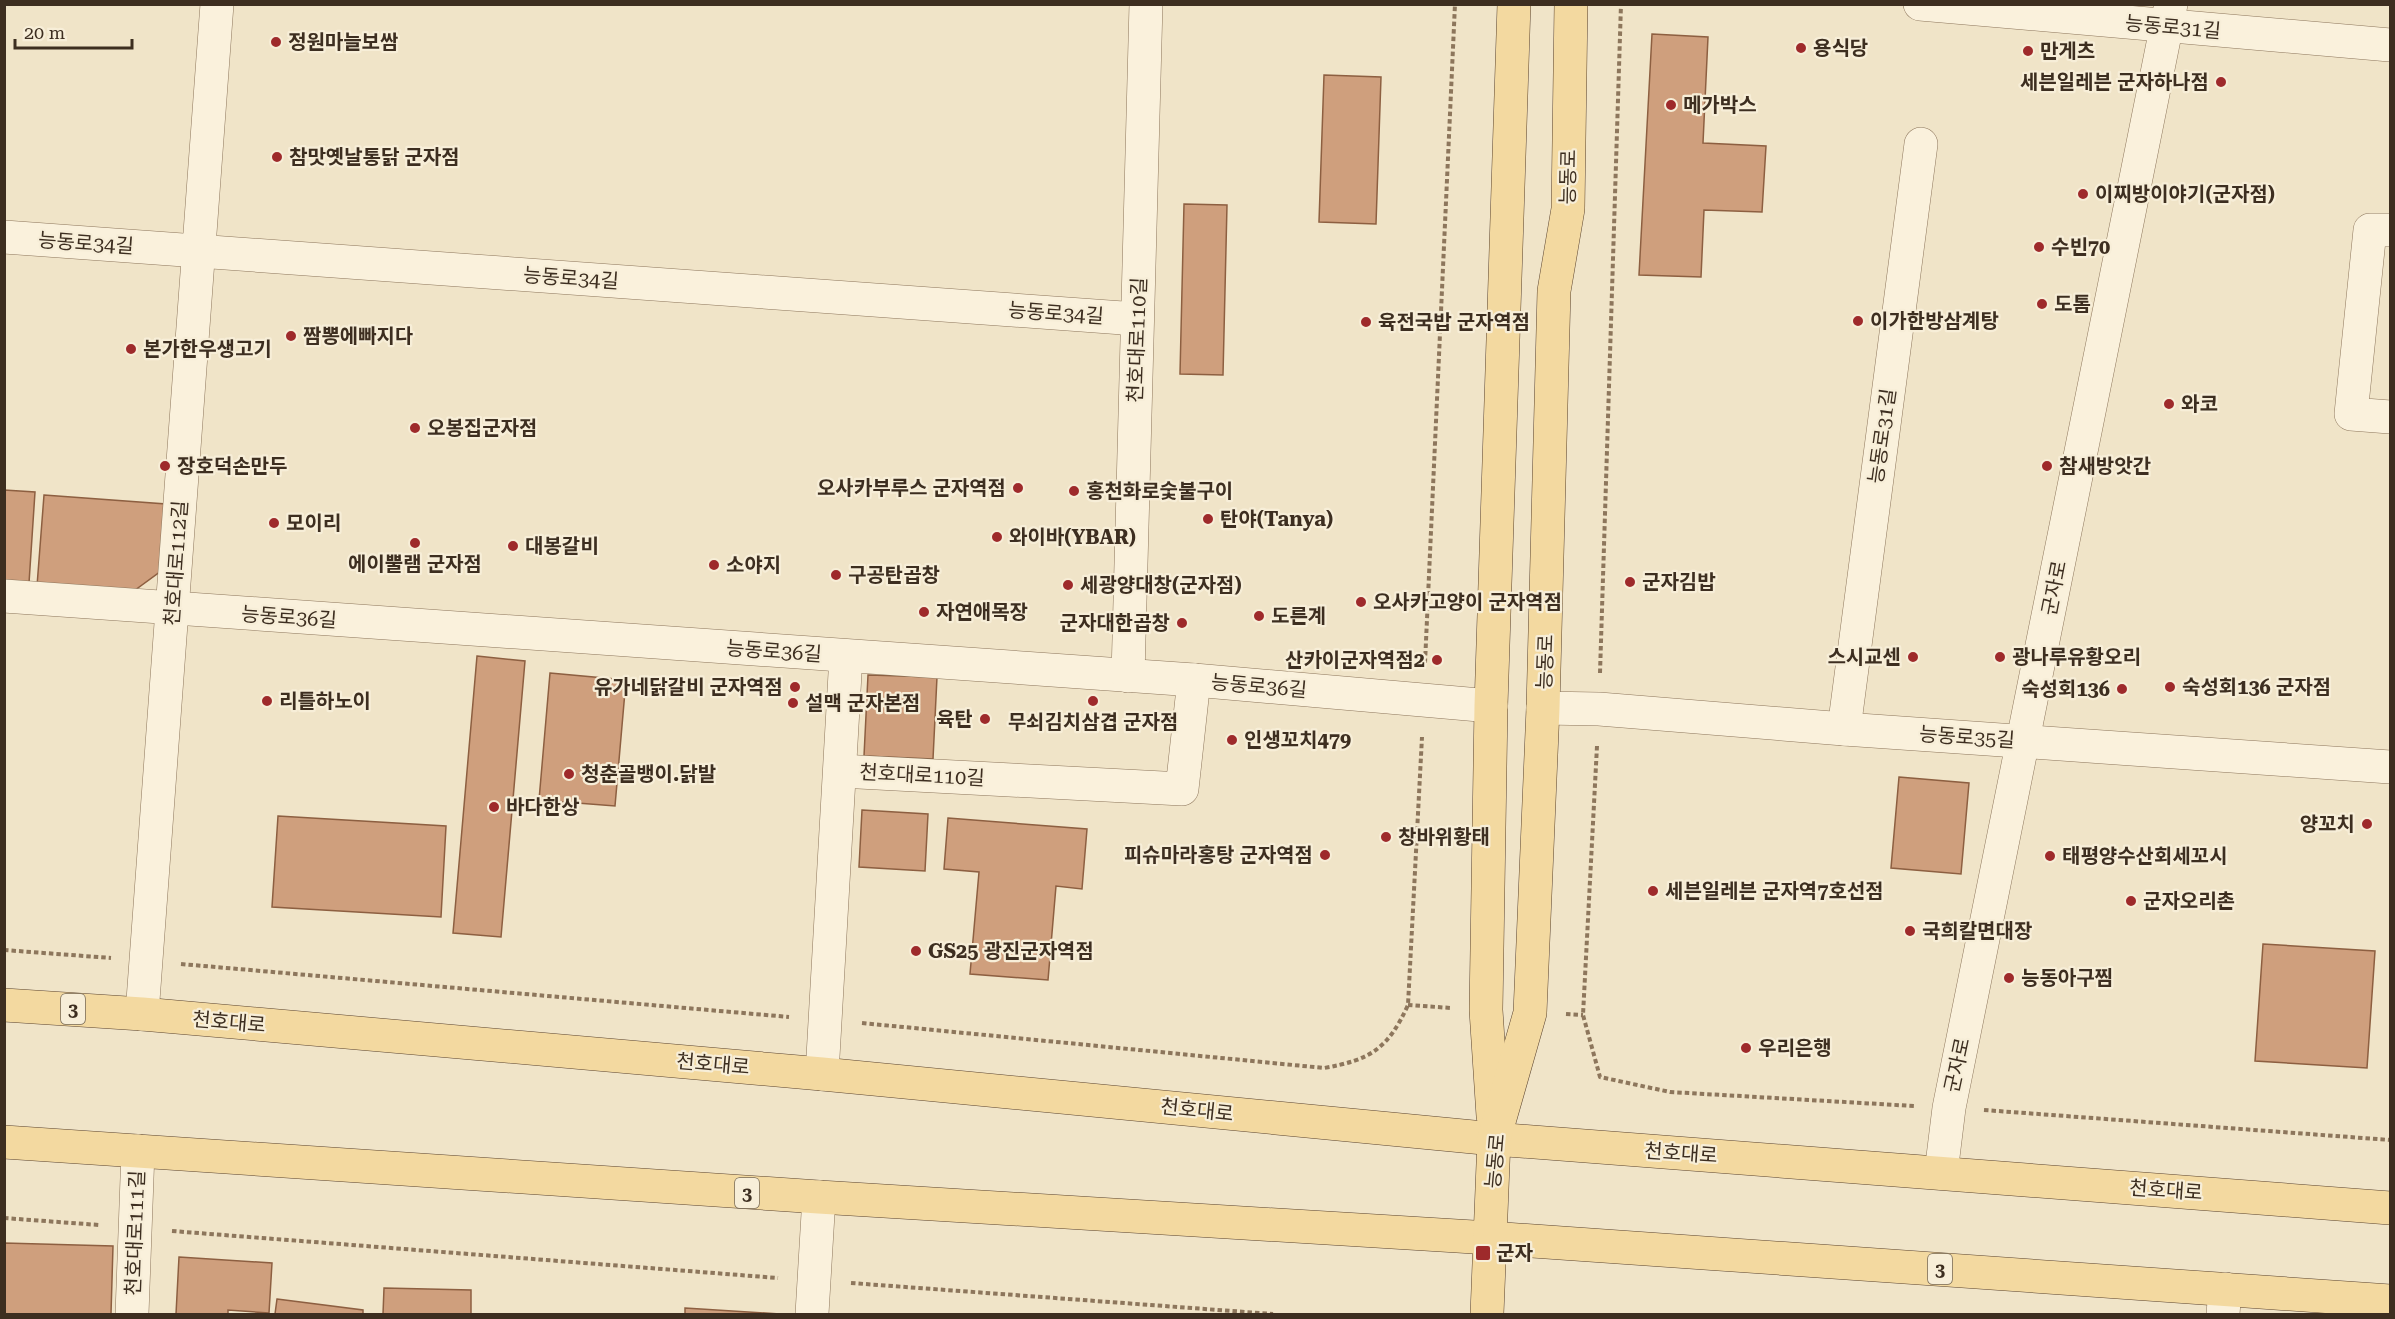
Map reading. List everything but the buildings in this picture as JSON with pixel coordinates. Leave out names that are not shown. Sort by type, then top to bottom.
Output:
[{"type":"main road","points":[[1494,1139],[1486,1010],[1491,706],[1514,4]]},
{"type":"main road","name":"능동로","points":[[1487,1314],[1494,1139],[1530,1013],[1543,708],[1554,291],[1568,209],[1570,4]]},
{"type":"main road","name":"능동로36길","points":[[1491,706],[1543,708]]},
{"type":"main road","name":"천호대로","points":[[4,1005],[142,1014],[822,1074],[1494,1139],[2391,1208]]},
{"type":"main road","name":"3","points":[[4,1142],[819,1197],[1490,1238],[2224,1302],[2391,1301]]},
{"type":"street","name":"천호대로112길","points":[[142,1014],[217,4]]},
{"type":"street","name":"천호대로110길","points":[[1128,676],[1146,4]]},
{"type":"street","name":"능동로31길","points":[[1920,4],[2168,15],[2391,45]]},
{"type":"street","name":"군자로","points":[[1941,1173],[1948,1108],[2024,741],[2168,15]]},
{"type":"street","name":"능동로31길","points":[[1844,729],[1921,144]]},
{"type":"street","points":[[2391,230],[2370,230],[2351,414],[2391,417]]},
{"type":"street","name":"능동로34길","points":[[4,237],[1137,320]]},
{"type":"street","name":"능동로36길","points":[[4,596],[1128,676],[1491,706]]},
{"type":"street","name":"천호대로110길","points":[[822,1074],[846,656]]},
{"type":"street","name":"천호대로110길","points":[[840,771],[1182,789],[1194,681]]},
{"type":"street","name":"능동로35길","points":[[1543,708],[1599,709],[1844,729],[2391,767]]},
{"type":"street","name":"천호대로111길","points":[[132,1314],[138,1151]]},
{"type":"street","points":[[812,1314],[819,1197]]},
{"type":"path","points":[[4,951],[147,961],[826,1020],[1324,1068],[1354,1063],[1381,1047],[1400,1023],[1407,1005],[1424,699],[1455,4]]},
{"type":"path","points":[[1583,1015],[1599,709],[1621,4]]},
{"type":"path","points":[[4,1218],[1273,1314]]},
{"type":"place","name":"정원마늘보쌈","points":[[276,42]]},
{"type":"place","name":"용식당","points":[[1801,48]]},
{"type":"place","name":"만게츠","points":[[2028,51]]},
{"type":"place","name":"세븐일레븐 군자하나점","points":[[2221,82]]},
{"type":"place","name":"메가박스","points":[[1671,105]]},
{"type":"place","name":"참맛옛날통닭 군자점","points":[[277,157]]},
{"type":"place","name":"이찌방이야기(군자점)","points":[[2083,194]]},
{"type":"place","name":"수빈70","points":[[2039,247]]},
{"type":"place","name":"도톰","points":[[2042,304]]},
{"type":"place","name":"이가한방삼계탕","points":[[1858,321]]},
{"type":"place","name":"육전국밥 군자역점","points":[[1366,322]]},
{"type":"place","name":"짬뽕에빠지다","points":[[291,336]]},
{"type":"place","name":"본가한우생고기","points":[[131,349]]},
{"type":"place","name":"와코","points":[[2169,404]]},
{"type":"place","name":"오봉집군자점","points":[[415,428]]},
{"type":"place","name":"장호덕손만두","points":[[165,466]]},
{"type":"place","name":"참새방앗간","points":[[2047,466]]},
{"type":"place","name":"오사카부루스 군자역점","points":[[1018,488]]},
{"type":"place","name":"홍천화로숯불구이","points":[[1074,491]]},
{"type":"place","name":"탄야(Tanya)","points":[[1208,519]]},
{"type":"place","name":"모이리","points":[[274,523]]},
{"type":"place","name":"와이바(YBAR)","points":[[997,537]]},
{"type":"place","name":"에이뿔램 군자점","points":[[415,543]]},
{"type":"place","name":"대봉갈비","points":[[513,546]]},
{"type":"place","name":"소야지","points":[[714,565]]},
{"type":"place","name":"구공탄곱창","points":[[836,575]]},
{"type":"place","name":"군자김밥","points":[[1630,582]]},
{"type":"place","name":"세광양대창(군자점)","points":[[1068,585]]},
{"type":"place","name":"오사카고양이 군자역점","points":[[1361,602]]},
{"type":"place","name":"자연애목장","points":[[924,612]]},
{"type":"place","name":"도른계","points":[[1259,616]]},
{"type":"place","name":"군자대한곱창","points":[[1182,623]]},
{"type":"place","name":"스시교센","points":[[1913,657]]},
{"type":"place","name":"광나루유황오리","points":[[2000,657]]},
{"type":"place","name":"산카이군자역점2","points":[[1437,660]]},
{"type":"place","name":"유가네닭갈비 군자역점","points":[[795,687]]},
{"type":"place","name":"숙성회136 군자점","points":[[2170,687]]},
{"type":"place","name":"숙성회136","points":[[2122,689]]},
{"type":"place","name":"리틀하노이","points":[[267,701]]},
{"type":"place","name":"무쇠김치삼겹 군자점","points":[[1093,701]]},
{"type":"place","name":"설맥 군자본점","points":[[793,703]]},
{"type":"place","name":"육탄","points":[[985,719]]},
{"type":"place","name":"인생꼬치479","points":[[1232,740]]},
{"type":"place","name":"청춘골뱅이.닭발","points":[[569,774]]},
{"type":"place","name":"바다한상","points":[[494,807]]},
{"type":"place","name":"양꼬치","points":[[2367,824]]},
{"type":"place","name":"창바위황태","points":[[1386,837]]},
{"type":"place","name":"피슈마라홍탕 군자역점","points":[[1325,855]]},
{"type":"place","name":"태평양수산회세꼬시","points":[[2050,856]]},
{"type":"place","name":"세븐일레븐 군자역7호선점","points":[[1653,891]]},
{"type":"place","name":"군자오리촌","points":[[2131,901]]},
{"type":"place","name":"국희칼면대장","points":[[1910,931]]},
{"type":"place","name":"GS25 광진군자역점","points":[[916,951]]},
{"type":"place","name":"능동아구찜","points":[[2009,978]]},
{"type":"place","name":"우리은행","points":[[1746,1048]]},
{"type":"place","name":"군자","points":[[1483,1253]]}]
